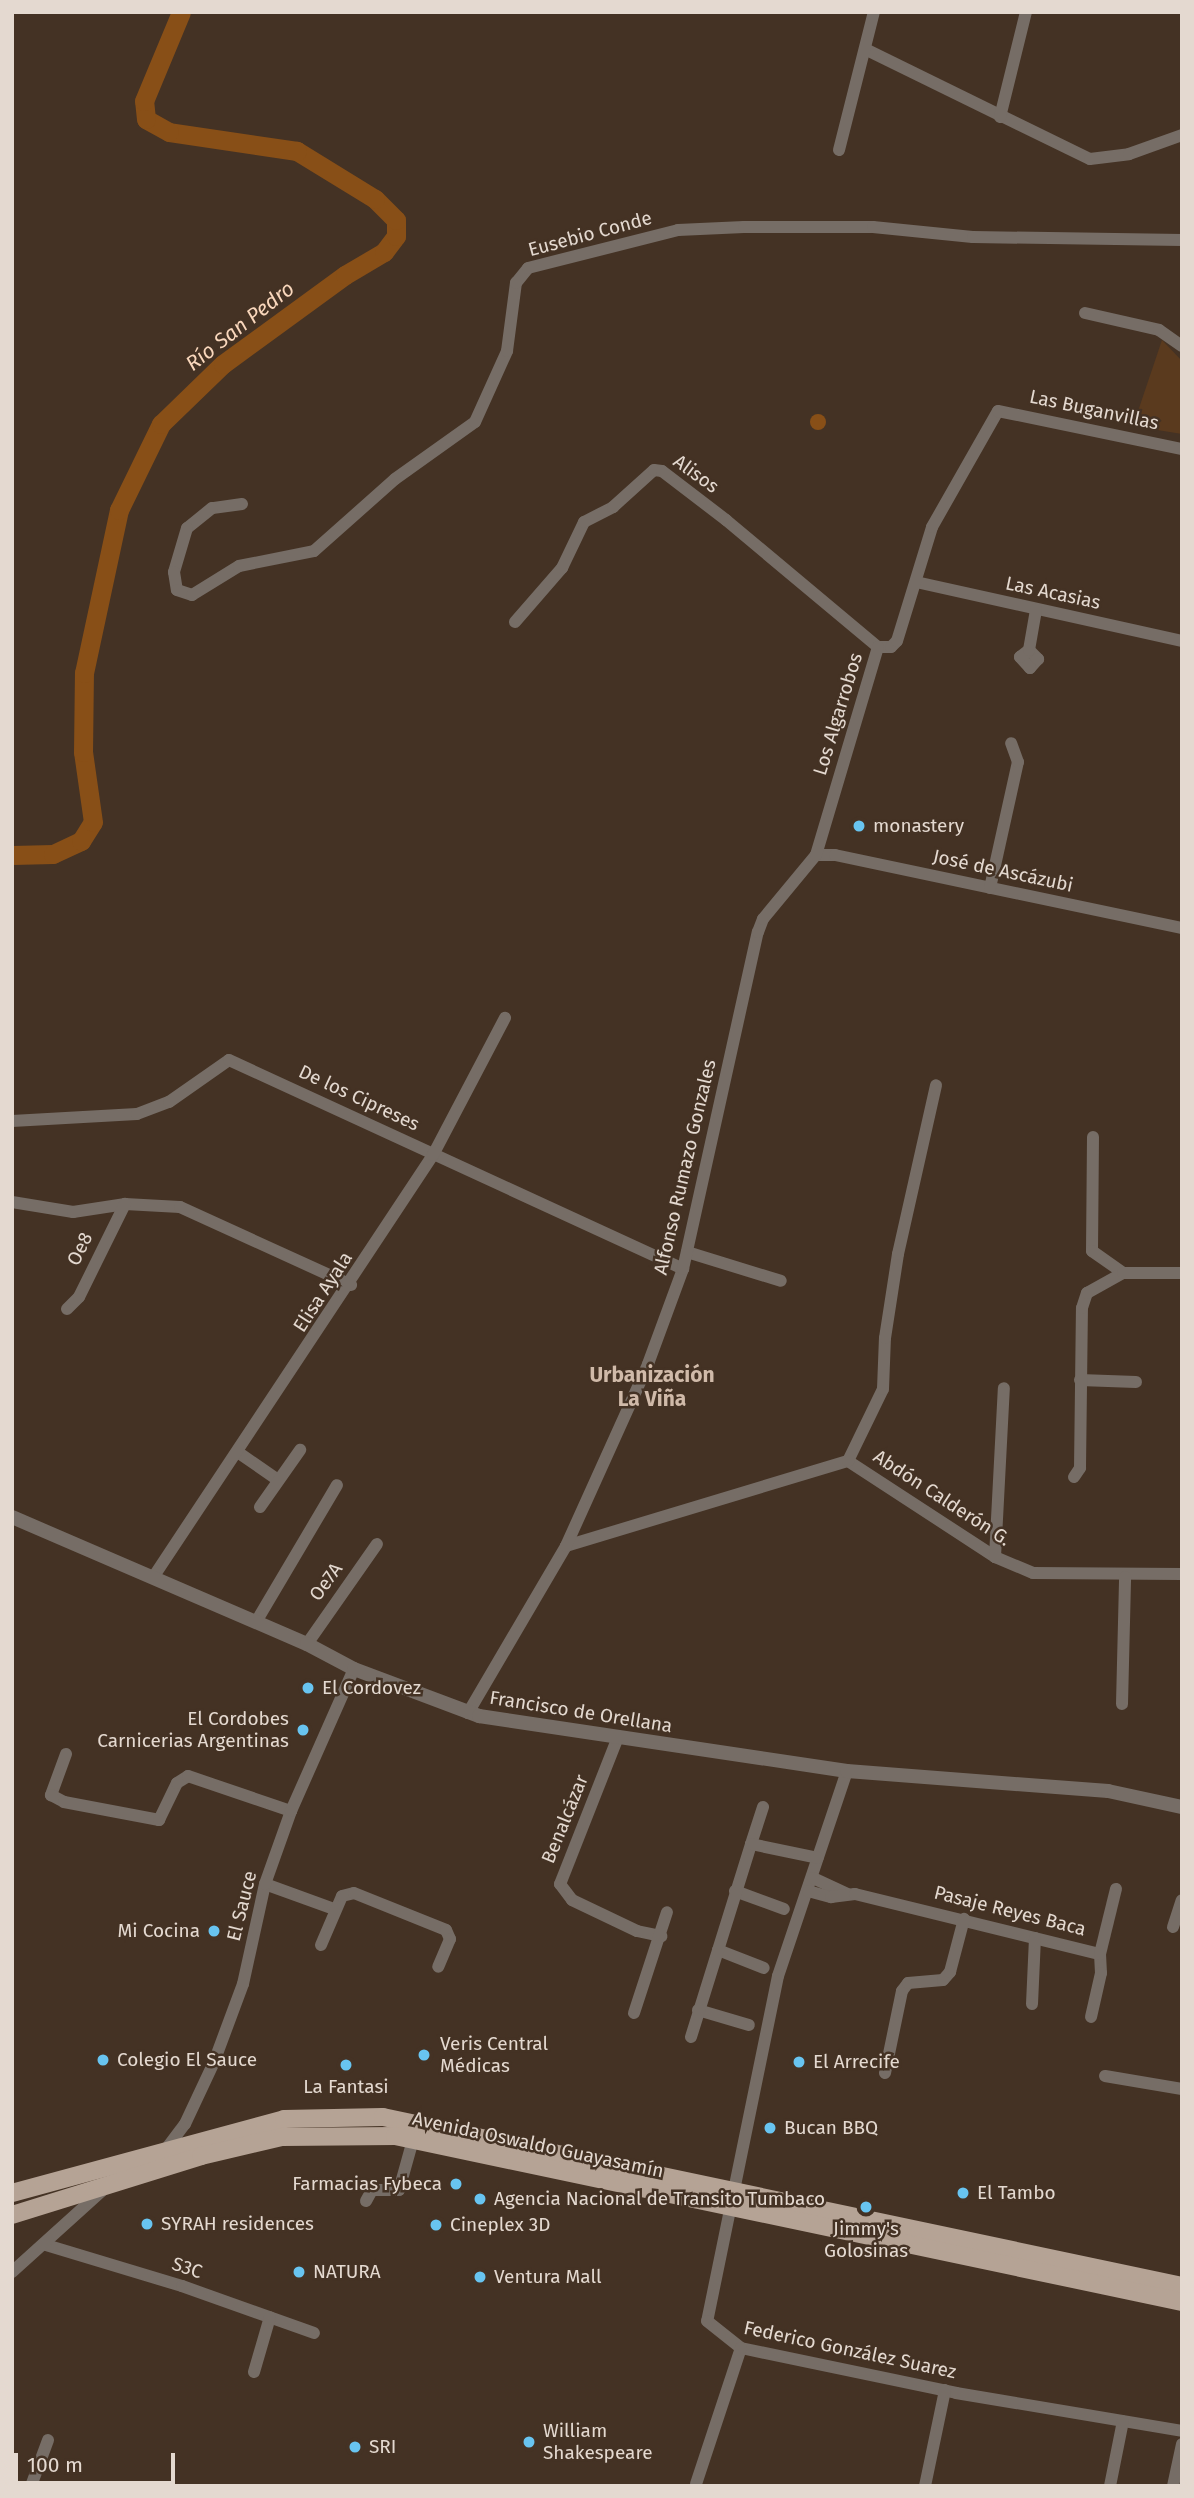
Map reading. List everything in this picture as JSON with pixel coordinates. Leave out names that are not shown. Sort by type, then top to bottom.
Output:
[{"type":"main road","name":"Avenida Oswaldo Guayasamín","points":[[12,2193],[284,2119],[383,2117],[1182,2302]]},
{"type":"main road","name":"Avenida Oswaldo Guayasamín","points":[[12,2215],[201,2156],[282,2137],[342,2134],[413,2140],[1182,2286]]},
{"type":"street","points":[[839,150],[874,12]]},
{"type":"street","points":[[1000,117],[1026,12]]},
{"type":"street","points":[[864,49],[1090,159],[1129,154],[1182,135]]},
{"type":"street","name":"Eusebio Conde","points":[[242,504],[212,508],[187,528],[174,572],[177,590],[192,595],[239,566],[314,551],[395,479],[475,422],[507,351],[516,283],[528,268],[678,230],[744,227],[873,227],[973,237],[1182,240]]},
{"type":"street","points":[[1085,313],[1159,330],[1182,346]]},
{"type":"street","name":"Las Buganvillas","points":[[998,411],[1182,449]]},
{"type":"street","name":"Los Algarrobos","points":[[816,855],[878,647],[891,647],[897,640],[932,527],[998,411]]},
{"type":"street","name":"Alisos","points":[[515,622],[562,568],[584,522],[613,507],[654,470],[662,471],[717,513],[878,647]]},
{"type":"street","name":"Las Acasias","points":[[916,582],[1182,640]]},
{"type":"street","points":[[1029,650],[1036,610]]},
{"type":"street","points":[[990,888],[1018,762],[1011,743]]},
{"type":"street","name":"José de Ascázubi","points":[[816,855],[1182,928]]},
{"type":"street","name":"Alfonso Rumazo Gonzales","points":[[468,1713],[566,1546],[648,1364],[683,1269],[758,932],[763,919],[816,855]]},
{"type":"street","name":"Elisa Ayala","points":[[154,1576],[351,1285],[433,1155],[505,1018]]},
{"type":"street","name":"De los Cipreses","points":[[12,1121],[136,1114],[169,1102],[229,1060],[683,1269]]},
{"type":"street","points":[[566,1546],[848,1461],[883,1389],[892,1293],[936,1085]]},
{"type":"street","points":[[1093,1137],[1092,1251],[1123,1273]]},
{"type":"street","points":[[12,1202],[73,1212],[125,1204],[180,1207],[351,1285]]},
{"type":"street","name":"Oe8","points":[[67,1309],[79,1297],[125,1204]]},
{"type":"street","points":[[687,1252],[781,1281]]},
{"type":"street","points":[[1074,1477],[1080,1468],[1082,1308],[1087,1293],[1123,1273],[1182,1273]]},
{"type":"street","points":[[1080,1380],[1136,1382]]},
{"type":"street","points":[[995,1557],[1004,1388]]},
{"type":"street","points":[[260,1507],[300,1450]]},
{"type":"street","points":[[239,1453],[278,1480]]},
{"type":"street","name":"Abdón Calderón G.","points":[[848,1461],[995,1557],[1033,1573],[1125,1577],[1182,1574]]},
{"type":"street","points":[[256,1622],[337,1485]]},
{"type":"street","name":"Francisco de Orellana","points":[[12,1517],[154,1576],[307,1644],[354,1669],[468,1713],[847,1771],[1108,1791],[1182,1807]]},
{"type":"street","name":"Oe7A","points":[[307,1644],[377,1544]]},
{"type":"street","points":[[1122,1704],[1125,1577]]},
{"type":"street","name":"El Sauce","points":[[166,2149],[185,2124],[214,2062],[243,1984],[265,1884],[291,1811],[354,1669]]},
{"type":"street","name":"Benalcázar","points":[[618,1737],[560,1884],[562,1893],[572,1900],[637,1931],[661,1936]]},
{"type":"street","points":[[66,1754],[51,1795],[64,1802],[159,1821],[177,1783],[188,1776],[291,1811]]},
{"type":"street","name":"Federico González Suarez","points":[[847,1771],[778,1976],[707,2321],[741,2348],[944,2390],[1182,2431]]},
{"type":"street","points":[[691,2037],[763,1807]]},
{"type":"street","points":[[751,1844],[818,1858]]},
{"type":"street","name":"Pasaje Reyes Baca","points":[[813,1878],[848,1894],[964,1919],[1100,1954],[1101,1973],[1091,2017]]},
{"type":"street","points":[[265,1884],[334,1909]]},
{"type":"street","points":[[1100,1954],[1116,1889]]},
{"type":"street","points":[[735,1891],[784,1909]]},
{"type":"street","name":"Pasaje Reyes Baca","points":[[808,1891],[827,1897],[848,1894]]},
{"type":"street","points":[[321,1945],[334,1909],[342,1896],[354,1894],[446,1930],[450,1939],[438,1967]]},
{"type":"street","points":[[1177,1921],[1182,1900]]},
{"type":"street","points":[[634,2013],[667,1912]]},
{"type":"street","points":[[885,2073],[902,1992],[908,1983],[943,1980],[950,1972],[964,1919]]},
{"type":"street","points":[[1032,2004],[1035,1938]]},
{"type":"street","points":[[718,1950],[764,1968]]},
{"type":"street","points":[[698,2010],[749,2025]]},
{"type":"street","points":[[1105,2076],[1182,2089]]},
{"type":"street","points":[[366,2200],[372,2189],[399,2190],[413,2140]]},
{"type":"street","points":[[12,2272],[46,2245],[108,2185]]},
{"type":"street","name":"S3C","points":[[46,2245],[314,2333]]},
{"type":"street","points":[[254,2372],[270,2318]]},
{"type":"street","points":[[696,2484],[741,2348]]},
{"type":"street","points":[[925,2486],[944,2390]]},
{"type":"street","points":[[1110,2486],[1122,2421]]},
{"type":"street","points":[[31,2486],[48,2440]]},
{"type":"street","points":[[1174,2486],[1182,2444]]},
{"type":"shaded area","points":[[1162,340],[1182,361],[1182,434],[1133,426]]},
{"type":"shaded area","points":[[818,414],[824,416],[824,428],[818,430],[812,428],[810,422],[812,416]]},
{"type":"waterway","name":"Río San Pedro","points":[[12,855],[53,854],[81,841],[93,822],[83,752],[84,673],[119,510],[161,424],[223,364],[345,275],[384,252],[396,236],[396,220],[375,199],[297,151],[169,132],[146,119],[144,101],[181,12]]},
{"type":"place","name":"monastery","points":[[859,826]]},
{"type":"place","name":"El Cordovez","points":[[308,1688]]},
{"type":"place","name":"El Cordobes Carnicerias Argentinas","points":[[303,1730]]},
{"type":"place","name":"Mi Cocina","points":[[214,1931]]},
{"type":"place","name":"Veris Central Médicas","points":[[424,2055]]},
{"type":"place","name":"Colegio El Sauce","points":[[103,2060]]},
{"type":"place","name":"El Arrecife","points":[[799,2062]]},
{"type":"place","name":"La Fantasi","points":[[346,2065]]},
{"type":"place","name":"Bucan BBQ","points":[[770,2128]]},
{"type":"place","name":"Farmacias Fybeca","points":[[456,2184]]},
{"type":"place","name":"El Tambo","points":[[963,2193]]},
{"type":"place","name":"Agencia Nacional de Transito Tumbaco","points":[[480,2199]]},
{"type":"place","name":"Jimmy's Golosinas","points":[[866,2207]]},
{"type":"place","name":"SYRAH residences","points":[[147,2224]]},
{"type":"place","name":"Cineplex 3D","points":[[436,2225]]},
{"type":"place","name":"NATURA","points":[[299,2272]]},
{"type":"place","name":"Ventura Mall","points":[[480,2277]]},
{"type":"place","name":"William Shakespeare","points":[[529,2442]]},
{"type":"place","name":"SRI","points":[[355,2447]]},
{"type":"district","name":"Urbanización La Viña","points":[[652,1387]]}]
